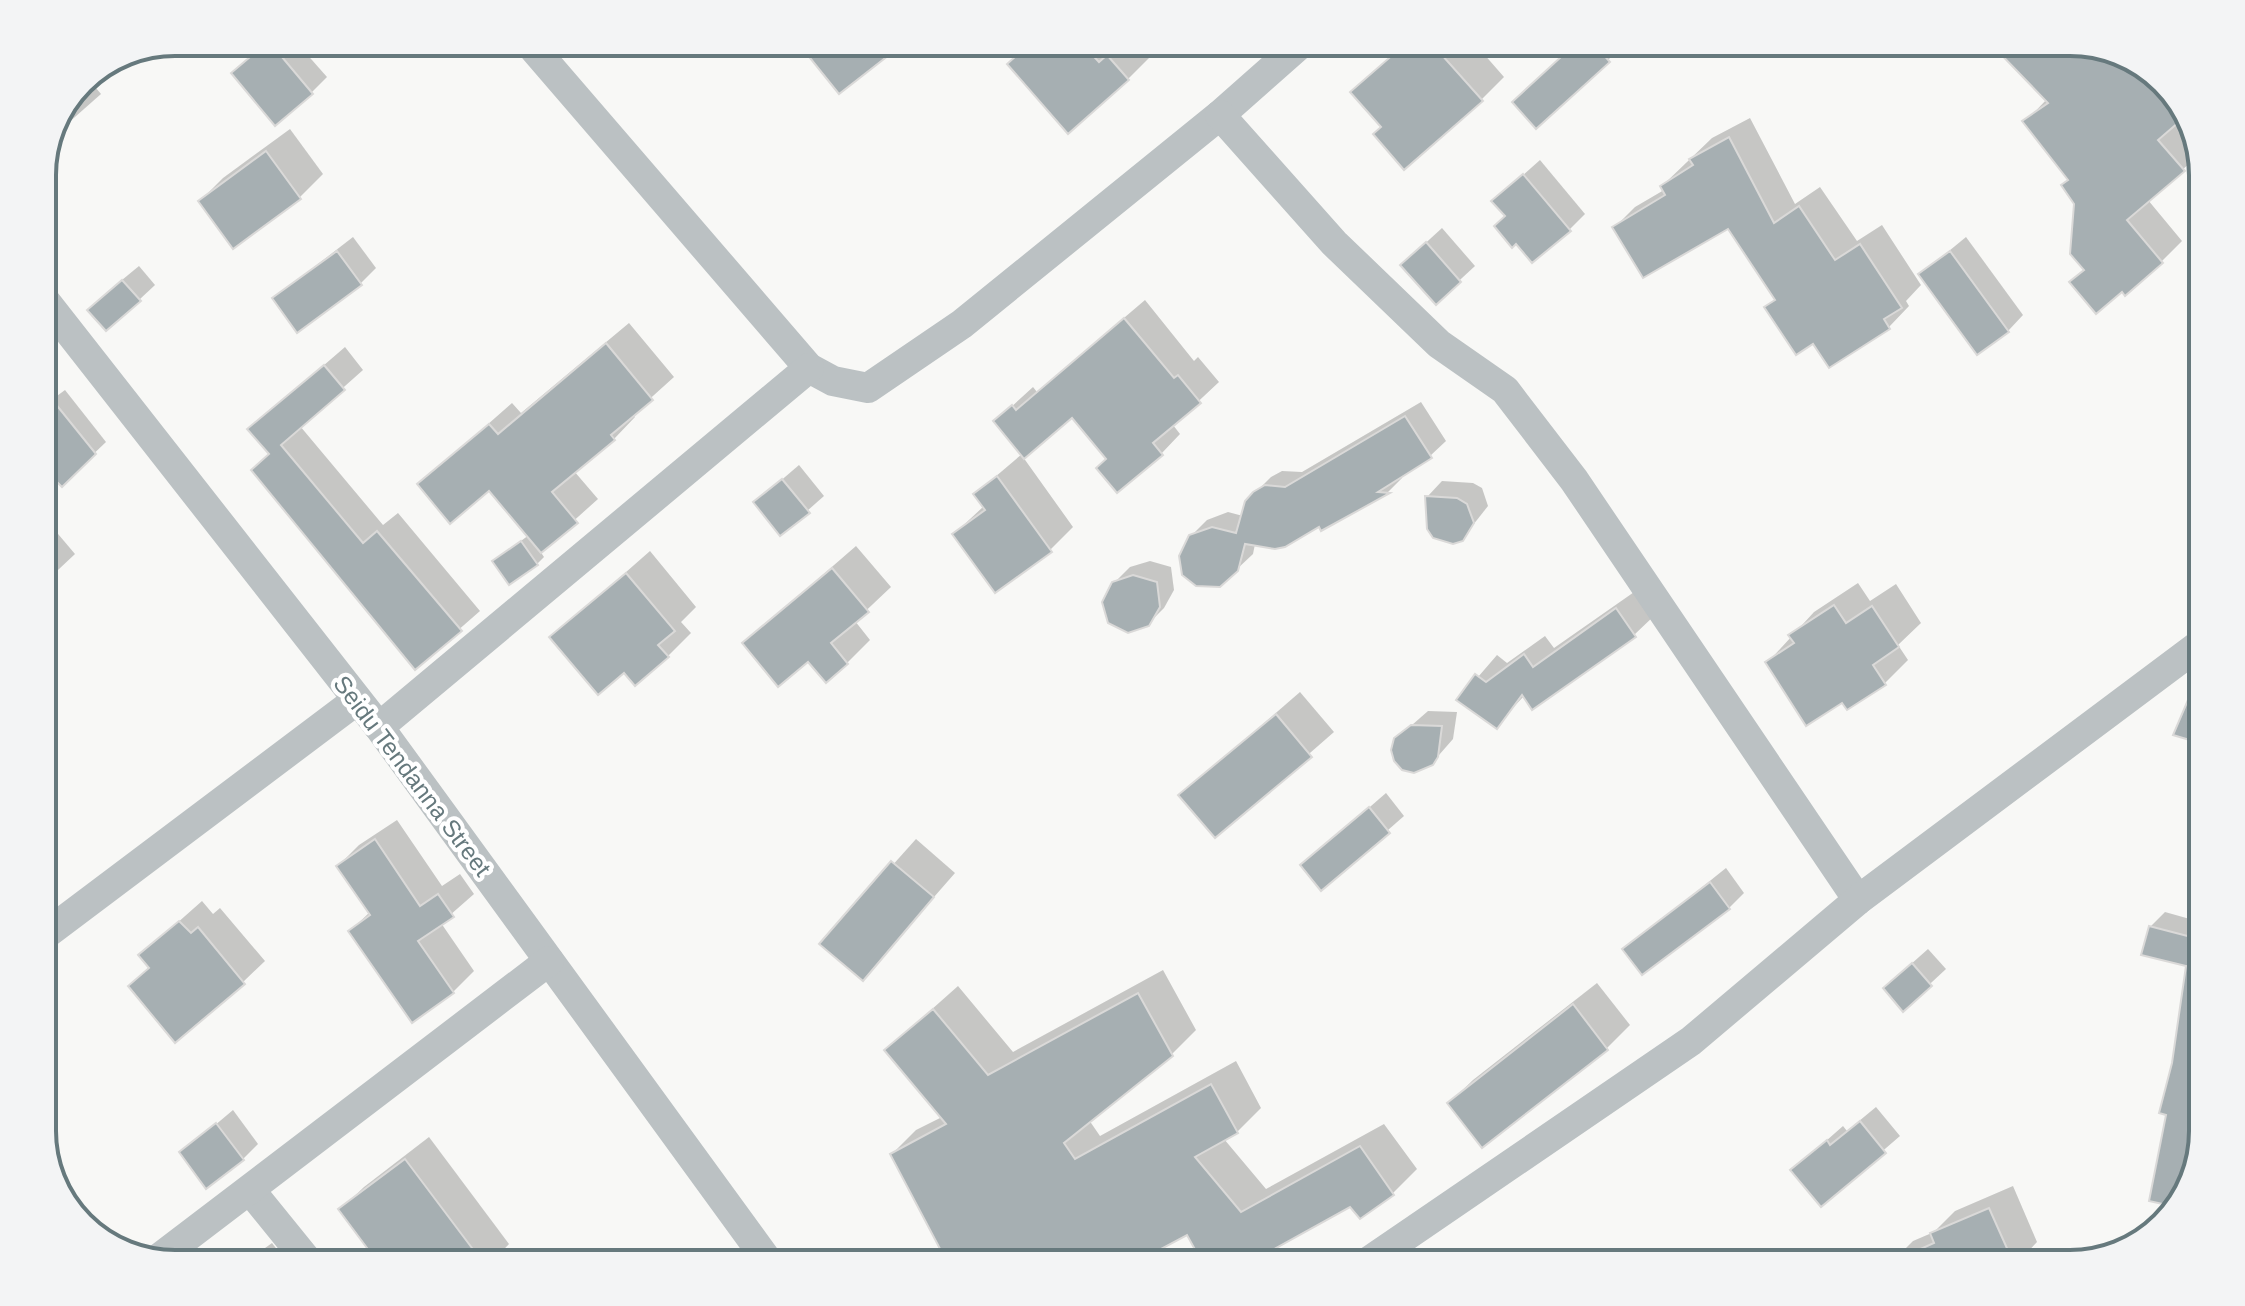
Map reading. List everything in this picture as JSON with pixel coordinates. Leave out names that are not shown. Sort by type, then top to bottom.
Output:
[{"type":"street","points":[[540,56],[809,368],[833,381],[868,388],[899,370],[1220,115],[1287,56]]},
{"type":"street","points":[[1220,115],[1334,243],[1439,344],[1505,390],[1574,480],[1858,900]]},
{"type":"street","name":"Seidu Tendanna Street","points":[[56,315],[379,727],[760,1250]]},
{"type":"street","points":[[379,727],[809,368]]},
{"type":"street","points":[[1385,1250],[1691,1041],[1858,900],[2189,652]]},
{"type":"street","points":[[56,926],[357,700]]},
{"type":"street","points":[[170,1250],[549,961]]},
{"type":"street","points":[[250,1190],[299,1250]]},
{"type":"building","points":[[251,56],[281,56],[313,94],[275,126],[231,73]]},
{"type":"building","points":[[808,56],[888,56],[839,94]]},
{"type":"building","points":[[1016,56],[1093,56],[1099,62],[1108,56],[1129,80],[1068,134],[1007,64]]},
{"type":"building","points":[[1391,56],[1443,56],[1483,101],[1404,170],[1373,134],[1381,127],[1350,92]]},
{"type":"building","points":[[1562,56],[1605,56],[1610,62],[1536,129],[1512,102]]},
{"type":"building","points":[[2003,56],[2085,57],[2115,65],[2154,91],[2177,124],[2158,140],[2185,171],[2127,220],[2163,263],[2125,296],[2122,292],[2096,314],[2069,282],[2084,270],[2070,254],[2074,204],[2061,185],[2068,180],[2022,121],[2048,103]]},
{"type":"building","points":[[1729,137],[1774,223],[1799,206],[1835,260],[1860,244],[1902,308],[1884,319],[1890,329],[1829,368],[1813,344],[1796,355],[1764,307],[1775,300],[1728,229],[1643,278],[1612,227],[1665,195],[1660,186],[1693,165],[1689,159]]},
{"type":"building","points":[[266,151],[301,199],[233,249],[198,201]]},
{"type":"building","points":[[1523,174],[1571,231],[1532,263],[1516,244],[1512,248],[1494,226],[1505,216],[1491,201]]},
{"type":"building","points":[[1426,242],[1461,282],[1436,305],[1400,265]]},
{"type":"building","points":[[337,251],[362,285],[297,333],[272,298]]},
{"type":"building","points":[[1950,251],[2009,332],[1977,355],[1918,274]]},
{"type":"building","points":[[122,280],[141,301],[106,331],[87,310]]},
{"type":"building","points":[[1124,318],[1174,378],[1178,375],[1201,403],[1153,443],[1163,455],[1117,493],[1096,468],[1106,459],[1072,418],[1024,459],[993,421],[1012,405],[1016,410]]},
{"type":"building","points":[[606,343],[653,400],[611,435],[615,440],[552,492],[578,523],[541,553],[489,491],[450,524],[417,484],[489,424],[498,434]]},
{"type":"building","points":[[324,365],[345,390],[281,445],[363,543],[377,531],[462,631],[415,670],[251,470],[269,454],[247,429]]},
{"type":"building","points":[[56,404],[96,454],[62,487],[56,481]]},
{"type":"building","points":[[1405,416],[1432,458],[1378,492],[1390,493],[1285,547],[1275,549],[1245,544],[1238,571],[1220,587],[1196,586],[1182,575],[1179,556],[1189,535],[1212,527],[1236,533],[1245,501],[1253,492],[1265,485],[1285,487]]},
{"type":"building","points":[[997,476],[1052,552],[995,593],[952,534],[985,510],[973,494]]},
{"type":"building","points":[[782,479],[810,513],[780,536],[753,502]]},
{"type":"building","points":[[1425,496],[1457,498],[1467,504],[1474,523],[1463,541],[1453,544],[1433,538],[1427,529]]},
{"type":"building","points":[[521,541],[538,565],[509,585],[492,561]]},
{"type":"building","points":[[832,568],[869,612],[831,643],[848,664],[826,683],[808,662],[778,687],[742,643]]},
{"type":"building","points":[[626,573],[675,631],[658,645],[669,657],[635,686],[624,673],[598,695],[549,637]]},
{"type":"building","points":[[1133,575],[1157,582],[1160,607],[1149,626],[1128,633],[1108,623],[1102,602],[1112,582]]},
{"type":"building","points":[[1834,605],[1846,623],[1872,606],[1899,647],[1873,665],[1886,685],[1847,710],[1842,703],[1806,726],[1765,662],[1794,643],[1788,635]]},
{"type":"building","points":[[1616,608],[1636,637],[1532,710],[1522,695],[1497,729],[1456,700],[1475,674],[1486,682],[1524,654],[1533,667]]},
{"type":"building","points":[[2189,698],[2189,740],[2173,735]]},
{"type":"building","points":[[1276,714],[1312,757],[1215,838],[1178,795]]},
{"type":"building","points":[[1411,725],[1442,726],[1438,757],[1433,765],[1414,773],[1402,770],[1394,761],[1391,750],[1394,738]]},
{"type":"building","points":[[1369,807],[1390,833],[1321,891],[1300,865]]},
{"type":"building","points":[[375,839],[420,906],[438,894],[454,917],[418,941],[454,993],[412,1023],[348,931],[370,915],[336,866]]},
{"type":"building","points":[[891,861],[934,897],[863,981],[819,944]]},
{"type":"building","points":[[1710,882],[1730,909],[1642,975],[1622,949]]},
{"type":"building","points":[[179,921],[191,933],[198,927],[245,984],[175,1043],[128,986],[149,968],[138,955]]},
{"type":"building","points":[[2149,926],[2189,936],[2188,1146],[2180,1176],[2163,1204],[2149,1201],[2166,1115],[2159,1113],[2172,1063],[2186,966],[2141,955]]},
{"type":"building","points":[[1912,963],[1932,986],[1903,1012],[1883,988]]},
{"type":"building","points":[[1138,993],[1173,1056],[1064,1143],[1075,1159],[1211,1084],[1238,1133],[1195,1157],[1241,1212],[1360,1146],[1394,1195],[1360,1219],[1350,1207],[1272,1250],[1195,1250],[1187,1235],[1159,1250],[941,1250],[890,1154],[946,1124],[884,1050],[933,1009],[988,1075]]},
{"type":"building","points":[[1573,1004],[1608,1050],[1482,1148],[1447,1103]]},
{"type":"building","points":[[1860,1121],[1886,1153],[1821,1207],[1790,1170],[1827,1140],[1830,1145]]},
{"type":"building","points":[[216,1123],[244,1160],[206,1189],[179,1152]]},
{"type":"building","points":[[405,1159],[473,1250],[369,1250],[338,1209]]},
{"type":"building","points":[[1989,1208],[2008,1250],[1918,1250],[1934,1243],[1930,1233]]}]
